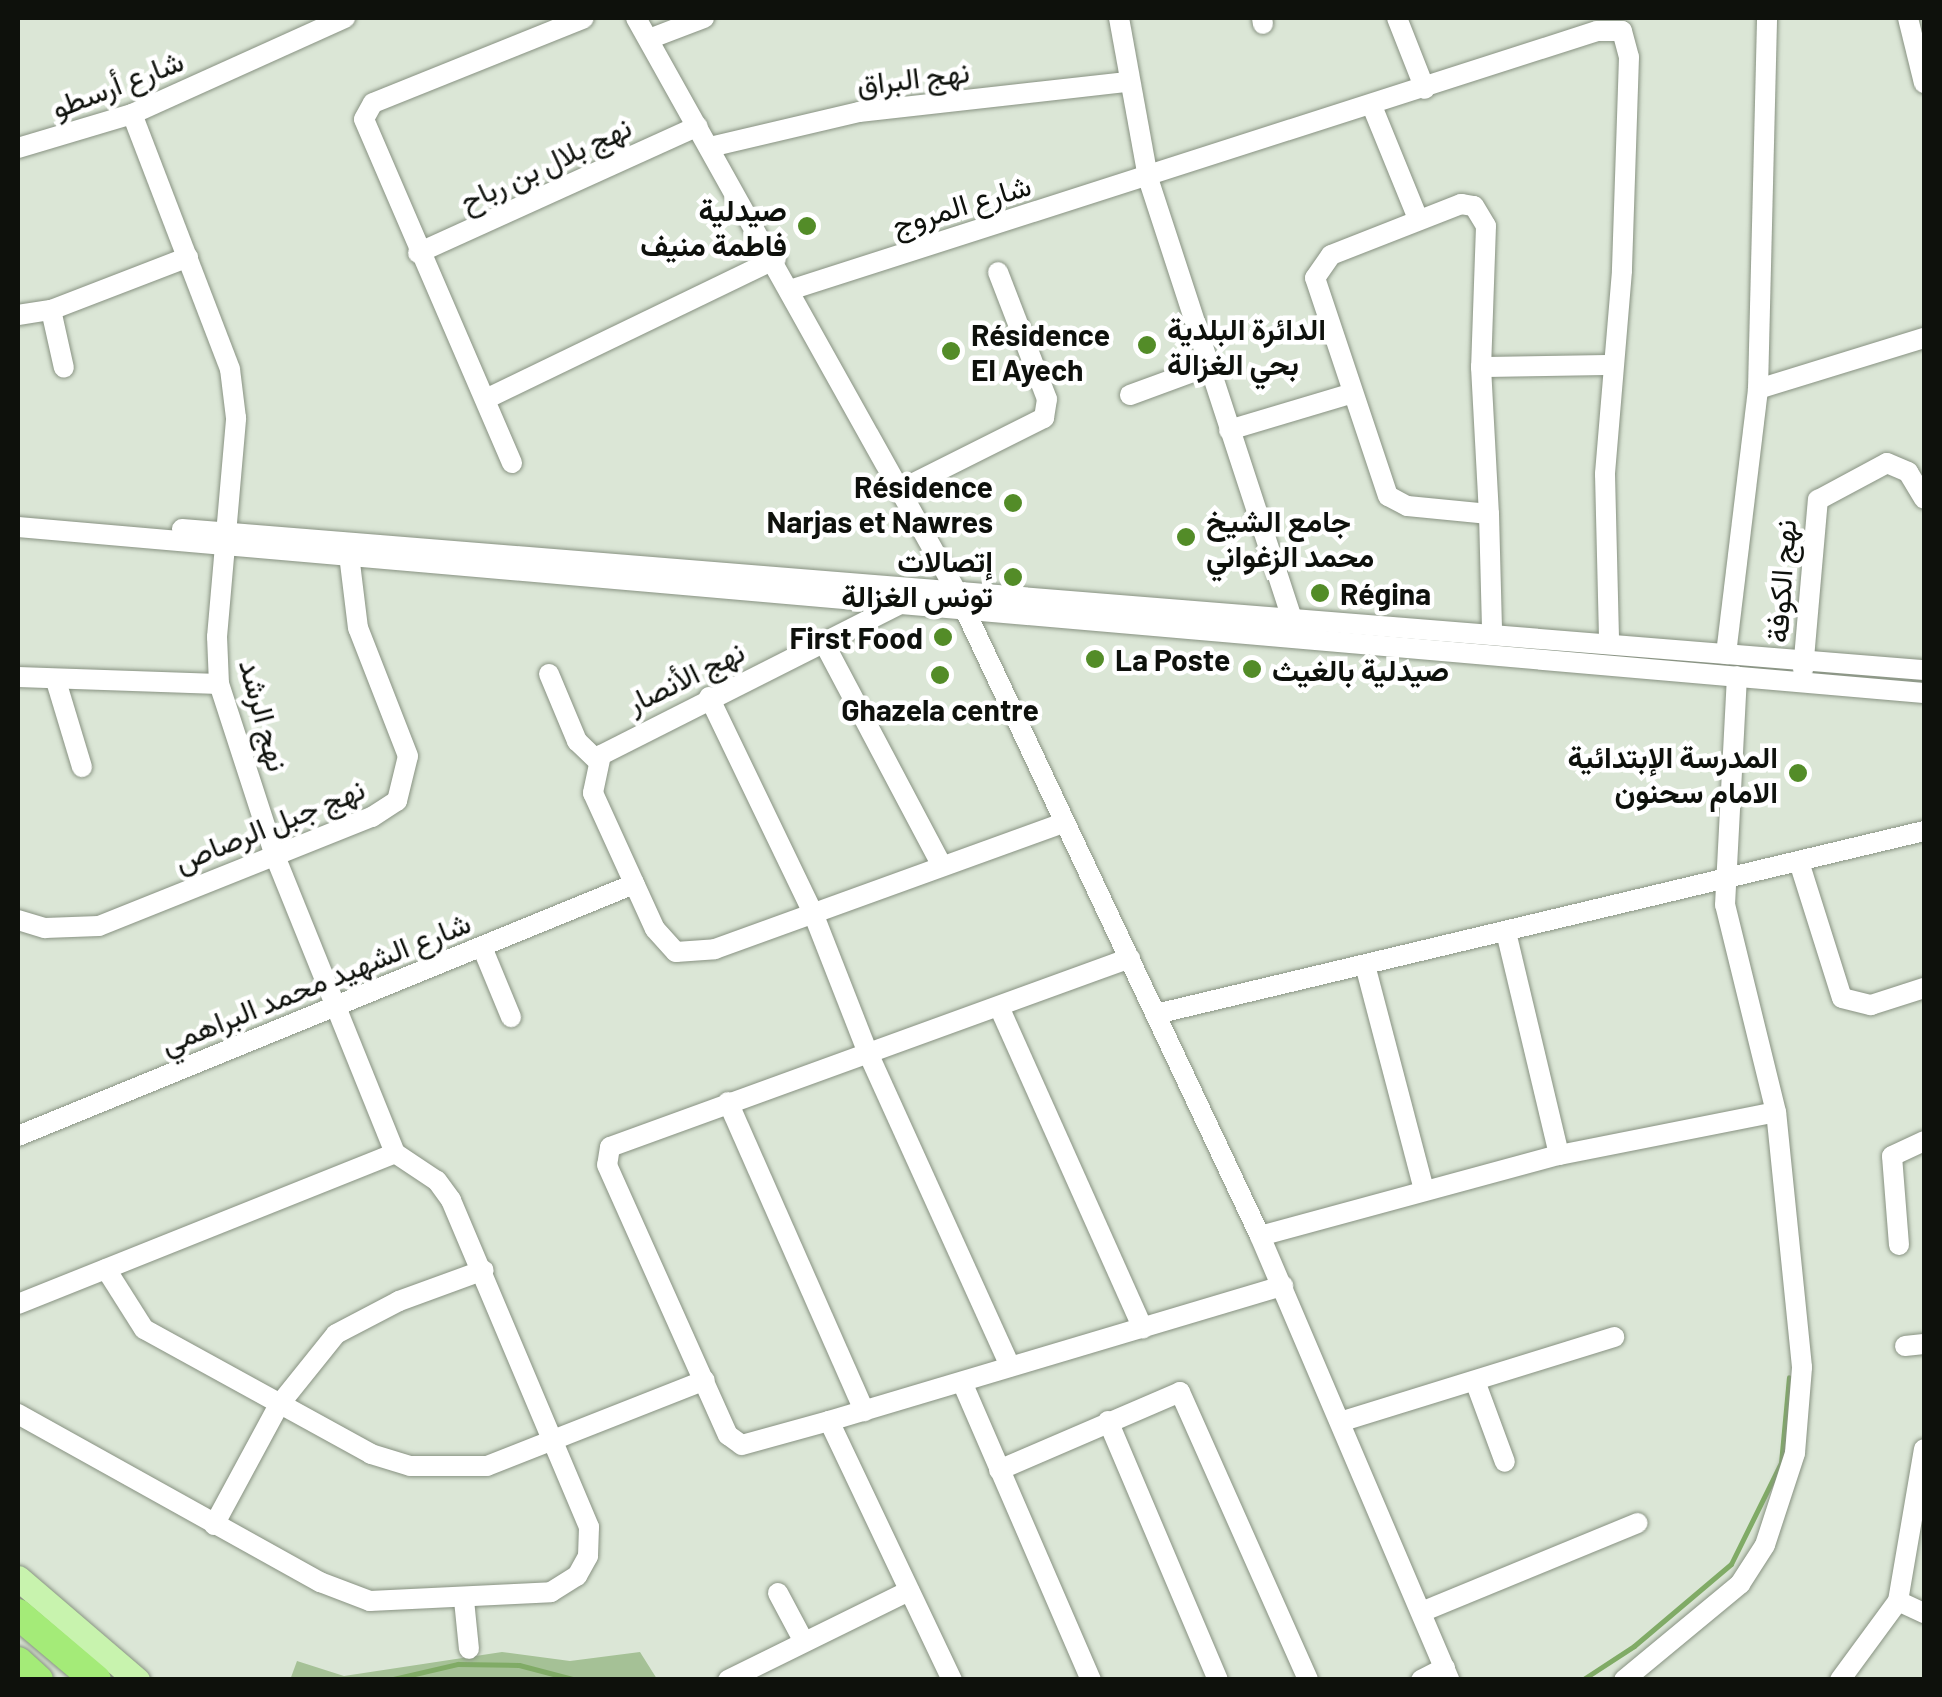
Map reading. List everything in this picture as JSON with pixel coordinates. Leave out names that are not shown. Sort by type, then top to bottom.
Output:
[{"type":"highway","points":[[18,1614],[96,1680]]},
{"type":"highway","points":[[18,1662],[38,1680]]},
{"type":"main road","points":[[18,1578],[137,1680]]},
{"type":"street","name":"شارع أرسطو","points":[[18,148],[132,114],[345,18]]},
{"type":"street","points":[[512,462],[366,136],[366,112],[373,103],[584,18]]},
{"type":"street","points":[[636,18],[793,289],[902,489],[958,597],[1130,958],[1260,1236],[1424,1612],[1446,1674],[1421,1680]]},
{"type":"street","points":[[648,39],[704,18]]},
{"type":"street","points":[[1118,18],[1148,178],[1206,367],[1294,626]]},
{"type":"street","points":[[1396,18],[1425,89]]},
{"type":"street","points":[[1726,654],[1758,390],[1767,18]]},
{"type":"street","points":[[1908,18],[1924,83]]},
{"type":"street","name":"شارع المروج","points":[[793,289],[1597,32],[1622,32],[1628,57],[1622,271],[1611,364]]},
{"type":"street","name":"نهج البراق","points":[[710,147],[859,112],[1127,82]]},
{"type":"street","points":[[1372,106],[1418,219]]},
{"type":"street","name":"نهج الرشد","points":[[132,114],[225,355],[236,418],[225,540],[220,684],[274,853],[394,1153]]},
{"type":"street","name":"نهج بلال بن رباح","points":[[418,253],[698,126]]},
{"type":"street","points":[[1489,514],[1395,503],[1383,487],[1350,394],[1317,269],[1331,255],[1461,204],[1483,216],[1481,368],[1489,514],[1492,630]]},
{"type":"street","points":[[18,316],[51,310],[188,258]]},
{"type":"street","points":[[486,398],[776,259]]},
{"type":"street","points":[[902,489],[1044,418],[1048,399],[998,272]]},
{"type":"street","points":[[51,310],[64,368]]},
{"type":"street","points":[[1758,390],[1924,338]]},
{"type":"street","points":[[1481,368],[1611,364],[1608,642]]},
{"type":"street","points":[[1130,395],[1206,367]]},
{"type":"street","points":[[1228,430],[1350,394]]},
{"type":"street","name":"نهج الكوفة","points":[[1802,682],[1818,500],[1887,464],[1908,472],[1924,500]]},
{"type":"street","points":[[18,514],[225,540]]},
{"type":"street","points":[[18,527],[349,549],[1294,626],[1737,676],[1924,692]]},
{"type":"street","name":"نهج جبل الرصاص","points":[[18,920],[45,928],[99,926],[372,817],[397,801],[406,780],[402,736],[358,628],[349,549]]},
{"type":"street","name":"نهج الأنصار","points":[[598,761],[611,746],[824,643],[912,594]]},
{"type":"street","points":[[1294,626],[1492,630],[1924,670]]},
{"type":"street","points":[[824,643],[942,866]]},
{"type":"street","points":[[549,674],[577,741],[598,761],[593,792],[634,884],[655,929],[676,952],[715,948],[1063,823]]},
{"type":"street","points":[[1624,1680],[1740,1584],[1786,1494],[1802,1367],[1776,1112],[1728,923],[1725,880],[1737,676]]},
{"type":"street","points":[[18,678],[220,684]]},
{"type":"street","points":[[56,681],[82,766]]},
{"type":"street","points":[[709,696],[813,914],[868,1053],[1010,1366]]},
{"type":"street","points":[[1156,1014],[1800,865],[1924,832]]},
{"type":"street","points":[[1800,865],[1842,998],[1872,1006],[1924,988]]},
{"type":"street","name":"شارع الشهيد محمد البراهمي","points":[[18,1136],[634,884]]},
{"type":"street","points":[[1506,932],[1559,1155]]},
{"type":"street","points":[[482,947],[511,1018]]},
{"type":"street","points":[[1130,958],[1000,1009],[620,1141],[606,1156],[705,1380],[736,1444],[829,1422],[1282,1286]]},
{"type":"street","points":[[1365,965],[1424,1190]]},
{"type":"street","points":[[1000,1009],[1143,1328]]},
{"type":"street","points":[[728,1102],[864,1411]]},
{"type":"street","points":[[1260,1236],[1559,1155],[1776,1112]]},
{"type":"street","points":[[1899,1245],[1892,1156],[1924,1141]]},
{"type":"street","points":[[18,1304],[394,1153],[444,1191],[484,1270],[589,1527],[584,1566],[551,1592],[464,1600],[370,1600],[320,1582],[18,1414]]},
{"type":"street","points":[[106,1269],[144,1330],[371,1454],[410,1466],[466,1470],[556,1444],[705,1380]]},
{"type":"street","points":[[214,1525],[280,1405],[336,1334],[355,1322],[484,1270]]},
{"type":"street","points":[[1343,1422],[1614,1337]]},
{"type":"street","points":[[1476,1381],[1505,1462]]},
{"type":"street","points":[[962,1382],[1091,1680]]},
{"type":"street","points":[[998,1470],[1171,1392],[1187,1398],[1308,1680]]},
{"type":"street","points":[[1108,1420],[1218,1680]]},
{"type":"street","points":[[829,1422],[952,1680]]},
{"type":"street","points":[[1840,1680],[1898,1600],[1924,1448]]},
{"type":"street","points":[[1424,1612],[1638,1523]]},
{"type":"street","points":[[728,1680],[909,1591]]},
{"type":"street","points":[[778,1593],[803,1640]]},
{"type":"street","points":[[464,1600],[469,1648]]},
{"type":"street","points":[[1898,1600],[1924,1613]]},
{"type":"green space","points":[[502,1652],[570,1661],[640,1652],[657,1679],[290,1680],[297,1661],[344,1676]]},
{"type":"waterway","points":[[1582,1680],[1634,1646],[1731,1564],[1781,1463],[1789,1377]]},
{"type":"waterway","points":[[389,1680],[458,1664],[519,1665],[576,1680]]},
{"type":"place","name":"صيدلية فاطمة منيف","points":[[807,226]]},
{"type":"place","name":"الدائرة البلدية بحي الغزالة","points":[[1147,345]]},
{"type":"place","name":"Résidence El Ayech","points":[[951,351]]},
{"type":"place","name":"Résidence Narjas et Nawres","points":[[1013,503]]},
{"type":"place","name":"جامع الشيخ محمد الزغواني","points":[[1186,537]]},
{"type":"place","name":"إتصالات تونس الغزالة","points":[[1013,577]]},
{"type":"place","name":"Régina","points":[[1320,593]]},
{"type":"place","name":"First Food","points":[[943,637]]},
{"type":"place","name":"La Poste","points":[[1095,659]]},
{"type":"place","name":"صيدلية بالغيث","points":[[1252,669]]},
{"type":"place","name":"Ghazela centre","points":[[940,675]]},
{"type":"place","name":"المدرسة الإبتدائية الامام سحنون","points":[[1798,773]]}]
